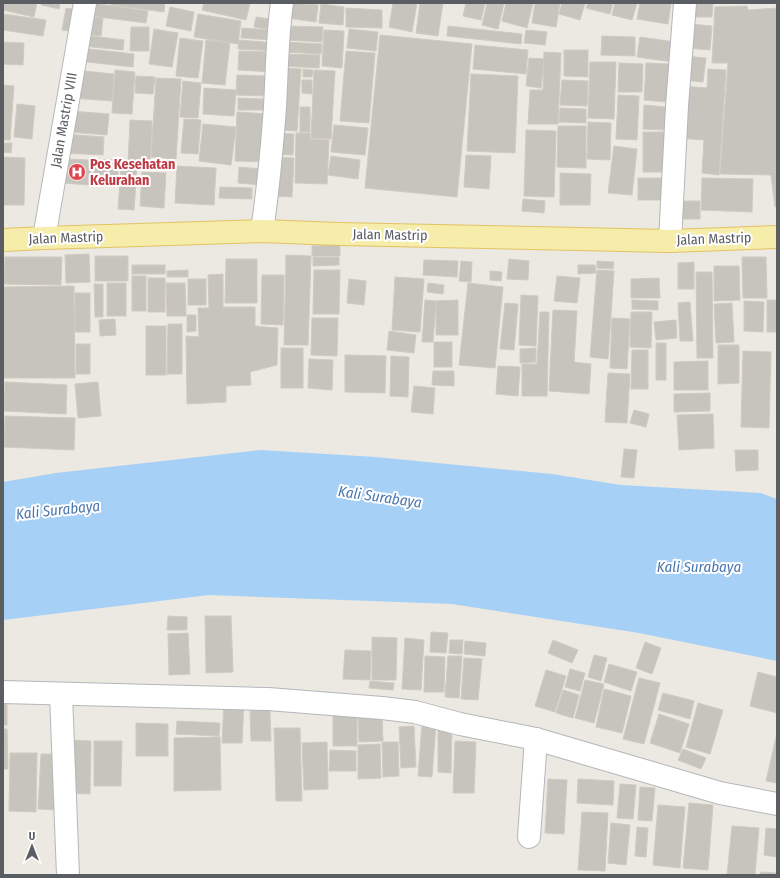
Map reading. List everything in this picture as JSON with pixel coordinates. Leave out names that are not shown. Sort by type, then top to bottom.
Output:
[{"type":"main road","name":"Jalan Mastrip","points":[[3,240],[262,231],[670,241],[777,238]]},
{"type":"street","name":"Jalan Mastrip VIII","points":[[44,238],[85,3]]},
{"type":"street","points":[[262,231],[275,107],[282,3]]},
{"type":"street","points":[[670,241],[677,106],[685,3]]},
{"type":"street","points":[[3,692],[268,699],[415,712],[460,724],[536,739],[720,793],[777,804]]},
{"type":"street","points":[[61,694],[68,875]]},
{"type":"street","points":[[529,837],[536,739]]},
{"type":"water","name":"Kali Surabaya","points":[[261,450],[375,457],[552,474],[621,485],[761,493],[777,499],[777,661],[639,633],[452,604],[209,595],[3,620],[3,482],[56,473]]},
{"type":"building","points":[[3,3],[37,3],[34,17],[3,10]]},
{"type":"building","points":[[42,3],[60,3],[59,9],[41,5]]},
{"type":"building","points":[[92,3],[148,11],[146,23],[91,16]]},
{"type":"building","points":[[112,3],[165,3],[164,12],[111,5]]},
{"type":"building","points":[[204,3],[250,3],[246,20],[202,10]]},
{"type":"building","points":[[289,3],[318,5],[316,22],[287,18]]},
{"type":"building","points":[[393,3],[417,3],[412,32],[389,27]]},
{"type":"building","points":[[420,3],[443,3],[438,36],[416,33]]},
{"type":"building","points":[[466,3],[485,3],[481,20],[463,16]]},
{"type":"building","points":[[487,3],[504,3],[498,29],[482,25]]},
{"type":"building","points":[[506,3],[533,3],[527,28],[502,21]]},
{"type":"building","points":[[535,3],[560,3],[556,27],[532,23]]},
{"type":"building","points":[[562,3],[585,3],[580,20],[559,14]]},
{"type":"building","points":[[588,3],[613,3],[610,14],[586,8]]},
{"type":"building","points":[[615,3],[637,3],[632,20],[612,15]]},
{"type":"building","points":[[640,3],[671,3],[668,24],[637,19]]},
{"type":"building","points":[[689,3],[713,3],[712,17],[688,17]]},
{"type":"building","points":[[321,4],[344,7],[343,25],[319,23]]},
{"type":"building","points":[[747,6],[748,10],[777,8],[777,206],[775,207],[771,175],[720,174],[728,63],[712,63],[715,7]]},
{"type":"building","points":[[170,7],[194,12],[191,31],[166,26]]},
{"type":"building","points":[[66,8],[80,10],[78,32],[62,30]]},
{"type":"building","points":[[346,8],[382,10],[382,28],[346,27]]},
{"type":"building","points":[[3,14],[46,20],[43,36],[3,30]]},
{"type":"building","points":[[198,14],[241,21],[238,44],[194,37]]},
{"type":"building","points":[[87,16],[103,18],[101,36],[85,34]]},
{"type":"building","points":[[256,17],[276,20],[274,30],[254,27]]},
{"type":"building","points":[[690,24],[712,26],[710,50],[688,48]]},
{"type":"building","points":[[286,26],[323,27],[322,42],[286,40]]},
{"type":"building","points":[[448,26],[522,34],[521,44],[447,36]]},
{"type":"building","points":[[131,27],[149,27],[149,51],[130,51]]},
{"type":"building","points":[[242,28],[274,30],[272,40],[241,38]]},
{"type":"building","points":[[154,29],[178,33],[172,67],[149,64]]},
{"type":"building","points":[[349,29],[378,32],[376,51],[347,48]]},
{"type":"building","points":[[324,30],[344,31],[342,68],[322,66]]},
{"type":"building","points":[[526,30],[547,32],[545,45],[524,43]]},
{"type":"building","points":[[83,35],[124,40],[123,50],[82,46]]},
{"type":"building","points":[[380,35],[472,44],[457,197],[365,188]]},
{"type":"building","points":[[602,36],[635,37],[635,56],[601,55]]},
{"type":"building","points":[[640,37],[675,42],[673,62],[637,57]]},
{"type":"building","points":[[180,38],[203,41],[198,78],[176,76]]},
{"type":"building","points":[[206,40],[230,43],[225,85],[202,83]]},
{"type":"building","points":[[239,40],[276,43],[276,51],[238,49]]},
{"type":"building","points":[[3,42],[24,43],[23,65],[3,64]]},
{"type":"building","points":[[286,42],[322,44],[321,54],[286,52]]},
{"type":"building","points":[[475,45],[528,50],[526,74],[473,69]]},
{"type":"building","points":[[80,48],[134,54],[133,67],[78,61]]},
{"type":"building","points":[[564,50],[588,50],[588,77],[564,76]]},
{"type":"building","points":[[239,51],[273,52],[272,72],[238,70]]},
{"type":"building","points":[[346,51],[375,53],[369,123],[340,121]]},
{"type":"building","points":[[544,52],[561,53],[558,124],[528,124],[530,90],[543,90]]},
{"type":"building","points":[[282,54],[320,55],[319,68],[282,66]]},
{"type":"building","points":[[685,56],[706,58],[703,82],[683,80]]},
{"type":"building","points":[[529,58],[544,59],[541,88],[526,86]]},
{"type":"building","points":[[590,62],[616,62],[614,119],[588,118]]},
{"type":"building","points":[[619,63],[643,64],[642,92],[618,92]]},
{"type":"building","points":[[646,63],[669,64],[666,102],[644,100]]},
{"type":"building","points":[[282,68],[301,69],[297,131],[277,130]]},
{"type":"building","points":[[303,69],[313,70],[312,77],[303,77]]},
{"type":"building","points":[[708,69],[726,70],[719,175],[702,173],[704,140],[678,138],[682,86],[707,88]]},
{"type":"building","points":[[74,70],[114,74],[112,101],[72,98]]},
{"type":"building","points":[[115,70],[135,72],[132,114],[112,113]]},
{"type":"building","points":[[314,70],[335,71],[331,139],[311,138]]},
{"type":"building","points":[[471,74],[518,76],[515,153],[467,151]]},
{"type":"building","points":[[237,75],[269,76],[268,96],[236,95]]},
{"type":"building","points":[[136,76],[155,77],[153,94],[135,93]]},
{"type":"building","points":[[156,78],[181,79],[176,159],[151,157]]},
{"type":"building","points":[[302,80],[312,80],[312,94],[302,93]]},
{"type":"building","points":[[562,80],[588,81],[587,106],[560,105]]},
{"type":"building","points":[[183,81],[201,83],[198,118],[180,117]]},
{"type":"building","points":[[3,85],[14,86],[10,140],[3,140]]},
{"type":"building","points":[[204,88],[236,90],[234,116],[203,114]]},
{"type":"building","points":[[618,95],[639,96],[637,140],[616,139]]},
{"type":"building","points":[[238,98],[264,99],[264,110],[238,110]]},
{"type":"building","points":[[17,104],[35,106],[32,139],[14,137]]},
{"type":"building","points":[[644,105],[666,107],[664,130],[643,129]]},
{"type":"building","points":[[300,107],[310,107],[310,132],[300,132]]},
{"type":"building","points":[[560,108],[586,109],[586,123],[559,122]]},
{"type":"building","points":[[71,111],[109,114],[107,135],[69,132]]},
{"type":"building","points":[[237,112],[270,114],[268,162],[235,161]]},
{"type":"building","points":[[184,119],[201,120],[198,154],[181,153]]},
{"type":"building","points":[[130,120],[152,121],[150,165],[128,164]]},
{"type":"building","points":[[588,122],[611,123],[610,160],[587,159]]},
{"type":"building","points":[[203,124],[236,127],[231,165],[199,161]]},
{"type":"building","points":[[334,125],[368,128],[365,155],[331,152]]},
{"type":"building","points":[[558,126],[586,126],[586,168],[557,167]]},
{"type":"building","points":[[526,130],[556,131],[554,197],[524,196]]},
{"type":"building","points":[[643,132],[668,132],[668,172],[643,172]]},
{"type":"building","points":[[275,133],[294,134],[293,155],[274,154]]},
{"type":"building","points":[[296,133],[310,133],[310,139],[329,140],[327,184],[295,183]]},
{"type":"building","points":[[65,134],[104,137],[103,155],[64,153]]},
{"type":"building","points":[[3,143],[12,143],[11,153],[3,152]]},
{"type":"building","points":[[614,146],[637,149],[632,195],[608,193]]},
{"type":"building","points":[[466,155],[491,156],[489,189],[464,187]]},
{"type":"building","points":[[331,156],[360,160],[358,179],[328,175]]},
{"type":"building","points":[[3,157],[25,158],[24,205],[3,205]]},
{"type":"building","points":[[271,157],[294,158],[292,197],[270,196]]},
{"type":"building","name":"Pos Kesehatan Kelurahan","points":[[64,159],[91,160],[90,185],[62,183]]},
{"type":"building","points":[[94,159],[118,160],[118,179],[94,178]]},
{"type":"building","points":[[177,166],[216,168],[214,205],[175,203]]},
{"type":"building","points":[[121,167],[137,168],[134,210],[118,209]]},
{"type":"building","points":[[239,167],[263,169],[262,185],[238,183]]},
{"type":"building","points":[[142,172],[166,173],[164,208],[140,206]]},
{"type":"building","points":[[560,173],[591,174],[590,205],[560,205]]},
{"type":"building","points":[[638,178],[663,178],[663,200],[638,200]]},
{"type":"building","points":[[702,178],[753,179],[752,212],[701,210]]},
{"type":"building","points":[[220,187],[252,188],[252,199],[219,198]]},
{"type":"building","points":[[523,199],[545,201],[544,213],[522,211]]},
{"type":"building","points":[[677,201],[700,201],[700,219],[678,219]]},
{"type":"building","points":[[340,245],[340,256],[312,256],[312,246]]},
{"type":"building","points":[[89,254],[90,282],[66,283],[65,255]]},
{"type":"building","points":[[286,255],[311,256],[308,345],[284,345]]},
{"type":"building","points":[[95,256],[128,256],[128,281],[95,281]]},
{"type":"building","points":[[5,257],[62,257],[61,285],[4,284]]},
{"type":"building","points":[[313,257],[339,257],[339,265],[313,266]]},
{"type":"building","points":[[742,257],[766,257],[767,298],[743,298]]},
{"type":"building","points":[[226,259],[257,259],[257,303],[225,303]]},
{"type":"building","points":[[509,259],[529,261],[528,280],[507,279]]},
{"type":"building","points":[[424,260],[458,261],[457,277],[423,275]]},
{"type":"building","points":[[461,261],[472,262],[471,282],[459,281]]},
{"type":"building","points":[[597,261],[614,262],[613,269],[597,268]]},
{"type":"building","points":[[694,262],[694,289],[678,289],[678,263]]},
{"type":"building","points":[[132,265],[165,265],[165,274],[132,274]]},
{"type":"building","points":[[578,265],[595,265],[596,273],[578,274]]},
{"type":"building","points":[[714,266],[739,266],[740,300],[714,301]]},
{"type":"building","points":[[188,270],[188,277],[167,277],[167,271]]},
{"type":"building","points":[[314,270],[340,270],[339,314],[313,314]]},
{"type":"building","points":[[597,270],[614,271],[608,359],[590,357]]},
{"type":"building","points":[[490,271],[502,272],[501,281],[490,280]]},
{"type":"building","points":[[696,272],[712,272],[713,358],[697,358]]},
{"type":"building","points":[[223,274],[223,307],[255,307],[255,326],[278,328],[277,365],[250,372],[251,385],[226,386],[226,402],[187,404],[186,336],[199,337],[198,308],[209,308],[208,275]]},
{"type":"building","points":[[262,275],[284,275],[283,325],[261,324]]},
{"type":"building","points":[[132,276],[146,276],[146,311],[132,311]]},
{"type":"building","points":[[557,276],[580,278],[577,303],[554,301]]},
{"type":"building","points":[[395,277],[424,279],[420,332],[392,330]]},
{"type":"building","points":[[148,278],[165,278],[165,312],[148,312]]},
{"type":"building","points":[[659,278],[660,298],[631,298],[631,279]]},
{"type":"building","points":[[188,279],[206,279],[206,305],[188,305]]},
{"type":"building","points":[[349,279],[366,281],[364,305],[347,303]]},
{"type":"building","points":[[107,283],[126,283],[126,316],[107,316]]},
{"type":"building","points":[[166,283],[185,283],[186,316],[167,316]]},
{"type":"building","points":[[428,283],[444,285],[443,294],[427,292]]},
{"type":"building","points":[[468,283],[503,287],[495,368],[459,365]]},
{"type":"building","points":[[94,284],[103,284],[103,317],[95,317]]},
{"type":"building","points":[[74,286],[75,378],[3,378],[3,287]]},
{"type":"building","points":[[75,293],[90,293],[90,332],[75,332]]},
{"type":"building","points":[[521,295],[538,296],[536,346],[519,345]]},
{"type":"building","points":[[425,300],[436,301],[433,342],[422,342]]},
{"type":"building","points":[[458,300],[458,335],[436,335],[436,301]]},
{"type":"building","points":[[632,300],[658,301],[658,310],[632,309]]},
{"type":"building","points":[[767,300],[777,300],[777,332],[767,332]]},
{"type":"building","points":[[744,301],[764,302],[763,332],[744,331]]},
{"type":"building","points":[[690,302],[693,341],[680,341],[678,303]]},
{"type":"building","points":[[505,303],[518,304],[514,350],[500,349]]},
{"type":"building","points":[[732,303],[734,342],[716,343],[714,304]]},
{"type":"building","points":[[553,310],[577,311],[574,362],[591,364],[589,394],[549,391]]},
{"type":"building","points":[[540,312],[549,312],[547,396],[522,396],[522,364],[537,364]]},
{"type":"building","points":[[631,312],[652,312],[651,348],[630,347]]},
{"type":"building","points":[[187,315],[196,315],[196,331],[187,332]]},
{"type":"building","points":[[312,318],[338,318],[337,356],[311,355]]},
{"type":"building","points":[[612,318],[630,319],[627,369],[610,368]]},
{"type":"building","points":[[115,319],[116,335],[100,336],[99,320]]},
{"type":"building","points":[[676,320],[677,338],[656,340],[654,322]]},
{"type":"building","points":[[168,324],[182,324],[182,374],[167,374]]},
{"type":"building","points":[[146,326],[166,326],[166,375],[146,375]]},
{"type":"building","points":[[389,331],[416,335],[414,353],[387,350]]},
{"type":"building","points":[[434,342],[452,342],[452,367],[434,367]]},
{"type":"building","points":[[656,343],[666,343],[666,380],[656,380]]},
{"type":"building","points":[[76,344],[90,344],[90,374],[76,374]]},
{"type":"building","points":[[718,345],[739,345],[739,383],[718,384]]},
{"type":"building","points":[[281,348],[303,348],[303,388],[281,388]]},
{"type":"building","points":[[536,348],[536,362],[520,363],[520,349]]},
{"type":"building","points":[[632,350],[648,350],[648,389],[631,389]]},
{"type":"building","points":[[743,351],[771,352],[769,428],[741,427]]},
{"type":"building","points":[[345,355],[386,356],[385,393],[345,392]]},
{"type":"building","points":[[391,356],[409,357],[408,397],[390,396]]},
{"type":"building","points":[[309,359],[333,360],[332,390],[308,388]]},
{"type":"building","points":[[708,361],[708,390],[674,390],[674,362]]},
{"type":"building","points":[[498,366],[520,367],[518,396],[496,394]]},
{"type":"building","points":[[433,371],[454,371],[454,386],[432,385]]},
{"type":"building","points":[[608,373],[630,374],[627,423],[605,422]]},
{"type":"building","points":[[5,382],[67,385],[66,414],[4,411]]},
{"type":"building","points":[[98,382],[101,416],[78,418],[75,384]]},
{"type":"building","points":[[414,386],[435,388],[433,414],[411,412]]},
{"type":"building","points":[[710,393],[710,411],[674,412],[674,394]]},
{"type":"building","points":[[634,410],[649,414],[646,427],[630,423]]},
{"type":"building","points":[[713,414],[714,448],[679,450],[677,415]]},
{"type":"building","points":[[5,416],[75,418],[74,450],[4,447]]},
{"type":"building","points":[[624,449],[637,450],[634,478],[621,477]]},
{"type":"building","points":[[735,450],[758,450],[758,470],[736,471]]},
{"type":"building","points":[[168,616],[187,617],[187,630],[167,630]]},
{"type":"building","points":[[205,616],[231,616],[233,672],[206,673]]},
{"type":"building","points":[[431,632],[448,633],[446,653],[430,652]]},
{"type":"building","points":[[188,633],[190,674],[169,675],[168,634]]},
{"type":"building","points":[[372,637],[397,638],[396,680],[372,680]]},
{"type":"building","points":[[405,638],[424,640],[421,690],[402,689]]},
{"type":"building","points":[[450,640],[463,640],[462,654],[449,653]]},
{"type":"building","points":[[553,640],[578,650],[572,663],[548,653]]},
{"type":"building","points":[[465,641],[486,643],[485,656],[464,654]]},
{"type":"building","points":[[645,642],[661,648],[652,674],[636,668]]},
{"type":"building","points":[[345,650],[371,651],[370,680],[343,679]]},
{"type":"building","points":[[594,655],[607,658],[601,681],[588,677]]},
{"type":"building","points":[[425,656],[445,657],[444,692],[424,692]]},
{"type":"building","points":[[448,656],[462,656],[459,698],[445,697]]},
{"type":"building","points":[[464,658],[482,659],[478,700],[461,699]]},
{"type":"building","points":[[609,664],[637,672],[631,691],[604,682]]},
{"type":"building","points":[[570,669],[585,673],[580,691],[565,687]]},
{"type":"building","points":[[546,670],[566,676],[555,712],[535,706]]},
{"type":"building","points":[[758,672],[777,677],[777,713],[750,706]]},
{"type":"building","points":[[639,678],[660,683],[644,744],[623,739]]},
{"type":"building","points":[[585,680],[604,684],[594,723],[575,718]]},
{"type":"building","points":[[370,681],[394,683],[393,690],[369,688]]},
{"type":"building","points":[[604,689],[631,696],[622,733],[596,727]]},
{"type":"building","points":[[563,690],[579,695],[573,718],[556,713]]},
{"type":"building","points":[[663,693],[694,701],[690,719],[658,710]]},
{"type":"building","points":[[3,700],[7,700],[7,725],[3,725]]},
{"type":"building","points":[[224,701],[244,702],[242,743],[222,743]]},
{"type":"building","points":[[698,703],[723,710],[710,754],[686,747]]},
{"type":"building","points":[[270,710],[271,741],[251,741],[250,711]]},
{"type":"building","points":[[333,714],[357,714],[357,746],[333,746]]},
{"type":"building","points":[[659,714],[689,724],[680,753],[650,743]]},
{"type":"building","points":[[358,716],[382,716],[383,741],[359,742]]},
{"type":"building","points":[[177,721],[220,723],[219,736],[176,734]]},
{"type":"building","points":[[136,723],[168,724],[168,756],[136,756]]},
{"type":"building","points":[[422,723],[436,724],[432,777],[418,776]]},
{"type":"building","points":[[414,726],[416,767],[401,768],[399,727]]},
{"type":"building","points":[[274,728],[300,728],[302,801],[276,801]]},
{"type":"building","points":[[3,729],[7,729],[8,769],[3,769]]},
{"type":"building","points":[[438,730],[452,730],[451,773],[438,772]]},
{"type":"building","points":[[777,733],[777,783],[766,781]]},
{"type":"building","points":[[220,737],[221,790],[174,791],[174,738]]},
{"type":"building","points":[[68,740],[91,741],[90,794],[66,793]]},
{"type":"building","points":[[94,741],[122,741],[121,786],[94,786]]},
{"type":"building","points":[[455,741],[476,742],[474,793],[453,793]]},
{"type":"building","points":[[327,742],[328,789],[304,790],[302,743]]},
{"type":"building","points":[[382,742],[398,742],[399,776],[383,777]]},
{"type":"building","points":[[380,744],[381,778],[358,779],[358,745]]},
{"type":"building","points":[[683,749],[706,758],[701,769],[678,760]]},
{"type":"building","points":[[330,750],[356,751],[356,771],[329,771]]},
{"type":"building","points":[[10,753],[37,753],[36,812],[9,811]]},
{"type":"building","points":[[41,754],[59,754],[57,810],[38,809]]},
{"type":"building","points":[[548,779],[567,780],[564,834],[545,833]]},
{"type":"building","points":[[578,779],[614,781],[613,805],[577,803]]},
{"type":"building","points":[[620,784],[636,785],[633,819],[617,818]]},
{"type":"building","points":[[640,787],[655,788],[652,821],[638,820]]},
{"type":"building","points":[[689,803],[713,805],[708,870],[683,868]]},
{"type":"building","points":[[658,805],[685,807],[680,868],[653,865]]},
{"type":"building","points":[[582,812],[608,813],[605,871],[578,870]]},
{"type":"building","points":[[611,823],[630,825],[626,865],[608,863]]},
{"type":"building","points":[[732,826],[759,828],[755,875],[727,875]]},
{"type":"building","points":[[637,827],[648,828],[646,857],[635,856]]},
{"type":"building","points":[[766,828],[777,829],[777,857],[764,855]]},
{"type":"building","points":[[761,872],[777,873],[777,875],[760,875]]},
{"type":"place","name":"Pos Kesehatan Kelurahan","points":[[77,172]]}]
